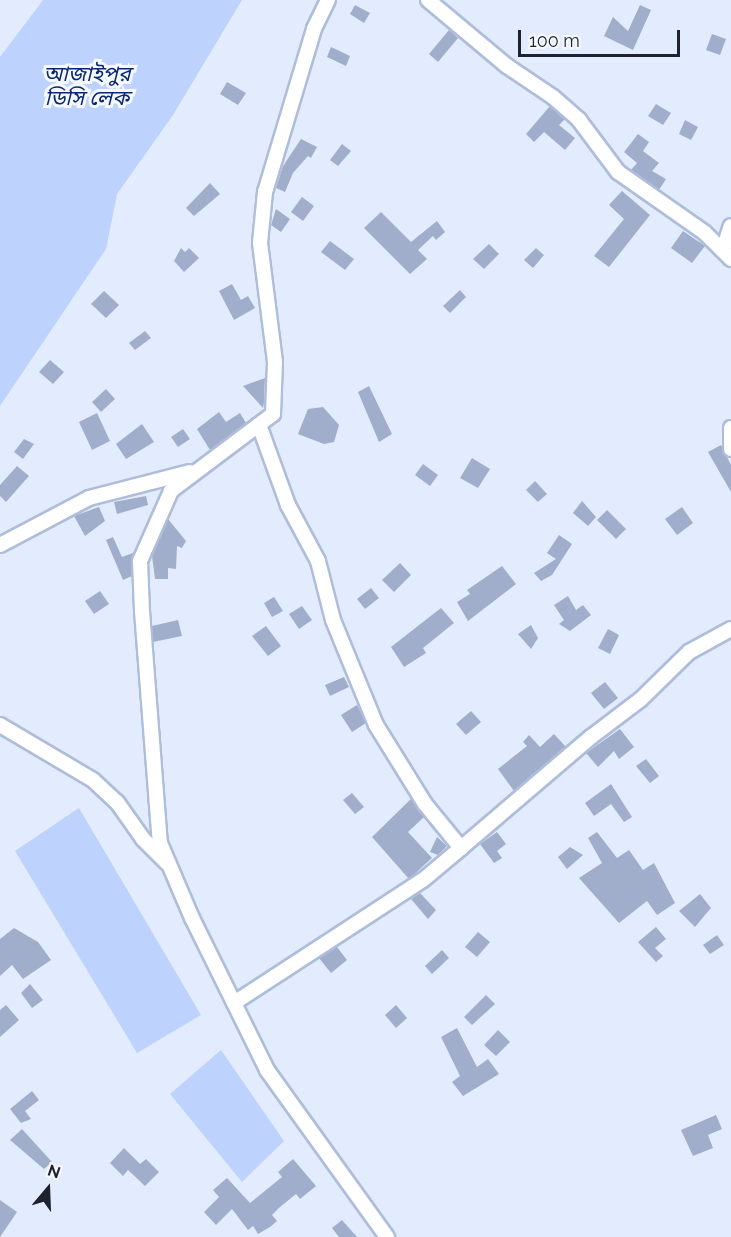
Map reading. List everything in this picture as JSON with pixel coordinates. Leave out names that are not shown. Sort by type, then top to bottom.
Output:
[{"type":"street","points":[[328,0],[314,29],[265,192],[260,243],[275,362],[273,414],[171,491],[140,561],[148,721],[160,843],[267,1070],[387,1237]]},
{"type":"street","points":[[428,0],[579,120],[618,172],[705,233],[727,255]]},
{"type":"street","points":[[727,255],[731,226]]},
{"type":"street","points":[[259,425],[288,505],[318,561],[333,620],[376,725],[425,804],[461,848]]},
{"type":"street","points":[[731,428],[731,449]]},
{"type":"street","points":[[0,545],[89,498],[201,469]]},
{"type":"street","points":[[234,1003],[423,880],[591,737],[640,700],[689,652],[731,628]]},
{"type":"street","points":[[0,725],[93,780],[169,864]]},
{"type":"water","name":"আজাইপুর ডিসি লেক","points":[[43,0],[242,0],[173,115],[117,194],[106,249],[0,406],[0,57]]},
{"type":"water","points":[[79,808],[201,1015],[137,1053],[15,851]]},
{"type":"water","points":[[221,1050],[284,1141],[242,1182],[170,1094]]},
{"type":"building","points":[[355,5],[370,13],[364,23],[350,14]]},
{"type":"building","points":[[640,5],[651,10],[633,50],[604,36],[613,17],[628,31]]},
{"type":"building","points":[[449,30],[458,38],[438,62],[429,54]]},
{"type":"building","points":[[712,34],[726,39],[720,55],[706,50]]},
{"type":"building","points":[[331,47],[350,56],[346,66],[327,57]]},
{"type":"building","points":[[227,82],[246,93],[238,105],[220,94]]},
{"type":"building","points":[[656,104],[671,113],[663,125],[648,116]]},
{"type":"building","points":[[550,106],[565,119],[559,125],[575,138],[565,150],[544,132],[534,142],[526,134]]},
{"type":"building","points":[[685,120],[698,127],[691,140],[679,134]]},
{"type":"building","points":[[638,134],[649,142],[643,151],[659,163],[652,171],[666,179],[659,190],[631,170],[637,163],[624,152]]},
{"type":"building","points":[[301,139],[317,147],[311,158],[308,156],[293,173],[285,192],[276,188],[283,166]]},
{"type":"building","points":[[342,144],[351,151],[338,166],[330,160]]},
{"type":"building","points":[[210,183],[220,194],[194,216],[186,208]]},
{"type":"building","points":[[622,191],[650,215],[609,267],[594,256],[624,219],[609,205]]},
{"type":"building","points":[[302,197],[314,206],[303,221],[291,212]]},
{"type":"building","points":[[276,209],[290,219],[281,232],[271,225]]},
{"type":"building","points":[[381,212],[411,242],[437,221],[445,232],[436,240],[433,236],[418,250],[427,259],[410,274],[364,228]]},
{"type":"building","points":[[683,231],[705,246],[692,263],[671,248]]},
{"type":"building","points":[[330,241],[354,259],[345,270],[321,252]]},
{"type":"building","points":[[489,244],[499,254],[484,269],[473,259]]},
{"type":"building","points":[[181,248],[185,252],[189,248],[199,258],[184,272],[174,261]]},
{"type":"building","points":[[536,248],[544,255],[533,268],[524,260]]},
{"type":"building","points":[[232,284],[241,300],[248,296],[255,308],[234,320],[219,291]]},
{"type":"building","points":[[460,290],[466,297],[450,313],[443,306]]},
{"type":"building","points":[[104,291],[119,305],[106,318],[91,304]]},
{"type":"building","points":[[145,331],[151,338],[135,350],[129,343]]},
{"type":"building","points":[[50,360],[64,372],[53,384],[39,372]]},
{"type":"building","points":[[265,378],[264,402],[263,408],[243,386]]},
{"type":"building","points":[[369,386],[392,434],[379,442],[358,392]]},
{"type":"building","points":[[106,389],[115,399],[101,412],[92,402]]},
{"type":"building","points":[[323,407],[339,425],[334,442],[324,444],[298,434],[308,409]]},
{"type":"building","points":[[219,412],[226,422],[240,413],[246,423],[210,450],[197,429]]},
{"type":"building","points":[[97,413],[110,441],[92,450],[79,422]]},
{"type":"building","points":[[142,424],[154,442],[126,459],[116,444]]},
{"type":"building","points":[[183,429],[190,439],[178,447],[171,437]]},
{"type":"building","points":[[24,439],[34,444],[23,459],[14,452]]},
{"type":"building","points":[[721,445],[731,465],[731,492],[708,452]]},
{"type":"building","points":[[472,458],[490,469],[478,488],[460,478]]},
{"type":"building","points":[[423,464],[438,475],[430,486],[415,475]]},
{"type":"building","points":[[17,466],[29,476],[6,502],[0,496],[0,485]]},
{"type":"building","points":[[535,481],[547,494],[538,502],[526,490]]},
{"type":"building","points":[[146,496],[148,505],[117,514],[114,502]]},
{"type":"building","points":[[582,501],[596,517],[588,526],[573,513]]},
{"type":"building","points":[[99,507],[105,521],[85,536],[74,516]]},
{"type":"building","points":[[682,507],[693,523],[677,535],[665,519]]},
{"type":"building","points":[[607,510],[626,529],[616,539],[597,520]]},
{"type":"building","points":[[168,519],[186,541],[182,548],[177,546],[176,569],[168,568],[168,579],[155,579],[152,556]]},
{"type":"building","points":[[559,535],[572,544],[552,575],[541,581],[534,573],[556,559],[547,553]]},
{"type":"building","points":[[113,537],[122,557],[133,553],[132,576],[123,580],[106,540]]},
{"type":"building","points":[[400,563],[411,575],[394,592],[382,580]]},
{"type":"building","points":[[502,566],[516,584],[468,621],[457,602],[470,594],[467,590]]},
{"type":"building","points":[[371,588],[379,598],[365,609],[357,599]]},
{"type":"building","points":[[100,591],[109,604],[94,614],[85,601]]},
{"type":"building","points":[[568,596],[576,610],[583,605],[591,615],[570,631],[559,624],[564,620],[554,605]]},
{"type":"building","points":[[274,597],[283,611],[272,617],[264,603]]},
{"type":"building","points":[[302,606],[312,620],[299,629],[289,614]]},
{"type":"building","points":[[441,608],[454,623],[423,648],[426,653],[404,667],[391,647]]},
{"type":"building","points":[[178,620],[182,636],[153,642],[152,626]]},
{"type":"building","points":[[531,625],[538,638],[531,649],[518,634]]},
{"type":"building","points":[[266,626],[281,646],[268,656],[252,636]]},
{"type":"building","points":[[608,629],[619,635],[610,654],[598,648]]},
{"type":"building","points":[[344,677],[349,687],[330,696],[325,685]]},
{"type":"building","points":[[605,682],[618,698],[604,709],[591,693]]},
{"type":"building","points":[[357,705],[366,723],[352,732],[341,715]]},
{"type":"building","points":[[471,711],[481,722],[466,735],[456,724]]},
{"type":"building","points":[[620,729],[634,747],[619,759],[614,751],[598,767],[586,753]]},
{"type":"building","points":[[554,734],[566,747],[514,791],[498,769],[527,746],[523,742],[529,735],[540,747]]},
{"type":"building","points":[[646,759],[659,776],[650,783],[636,766]]},
{"type":"building","points":[[611,784],[632,817],[624,822],[611,804],[594,816],[585,803]]},
{"type":"building","points":[[352,793],[364,807],[355,814],[343,800]]},
{"type":"building","points":[[411,799],[424,817],[408,832],[432,858],[409,879],[372,837]]},
{"type":"building","points":[[497,832],[506,844],[497,851],[502,858],[494,863],[480,844]]},
{"type":"building","points":[[597,832],[617,858],[629,850],[643,870],[654,863],[675,903],[657,915],[647,901],[619,923],[579,878],[602,863],[588,838]]},
{"type":"building","points":[[437,837],[447,846],[438,855],[430,852]]},
{"type":"building","points":[[570,847],[583,855],[567,869],[558,857]]},
{"type":"building","points":[[420,893],[436,910],[428,919],[411,899]]},
{"type":"building","points":[[700,894],[711,908],[695,927],[679,911]]},
{"type":"building","points":[[656,927],[666,939],[655,948],[663,956],[656,962],[638,942]]},
{"type":"building","points":[[14,928],[38,942],[51,960],[23,979],[12,965],[0,976],[0,939]]},
{"type":"building","points":[[478,932],[490,942],[477,957],[465,947]]},
{"type":"building","points":[[717,935],[724,945],[710,954],[703,945]]},
{"type":"building","points":[[337,947],[347,960],[331,973],[319,958]]},
{"type":"building","points":[[442,950],[449,958],[432,974],[425,966]]},
{"type":"building","points":[[30,984],[43,1000],[32,1008],[21,993]]},
{"type":"building","points":[[486,995],[495,1004],[472,1025],[464,1017]]},
{"type":"building","points":[[6,1005],[19,1020],[0,1037],[0,1010]]},
{"type":"building","points":[[396,1005],[407,1018],[396,1028],[385,1015]]},
{"type":"building","points":[[457,1028],[477,1067],[488,1059],[499,1074],[463,1096],[452,1082],[460,1076],[441,1037]]},
{"type":"building","points":[[498,1030],[510,1042],[496,1056],[484,1045]]},
{"type":"building","points":[[32,1091],[39,1100],[25,1111],[31,1119],[21,1123],[10,1109]]},
{"type":"building","points":[[716,1115],[722,1129],[708,1135],[713,1148],[693,1156],[681,1130]]},
{"type":"building","points":[[22,1129],[52,1162],[44,1169],[10,1140]]},
{"type":"building","points":[[124,1148],[140,1164],[146,1159],[159,1172],[145,1186],[128,1170],[123,1176],[110,1163]]},
{"type":"building","points":[[293,1159],[316,1186],[300,1199],[296,1194],[280,1207],[272,1215],[277,1221],[270,1227],[258,1234],[253,1226],[248,1230],[232,1209],[216,1225],[204,1212],[219,1197],[213,1190],[227,1178],[250,1203],[282,1177],[278,1172]]},
{"type":"building","points":[[0,1200],[17,1212],[0,1237]]},
{"type":"building","points":[[342,1220],[357,1237],[339,1237],[332,1228]]}]
